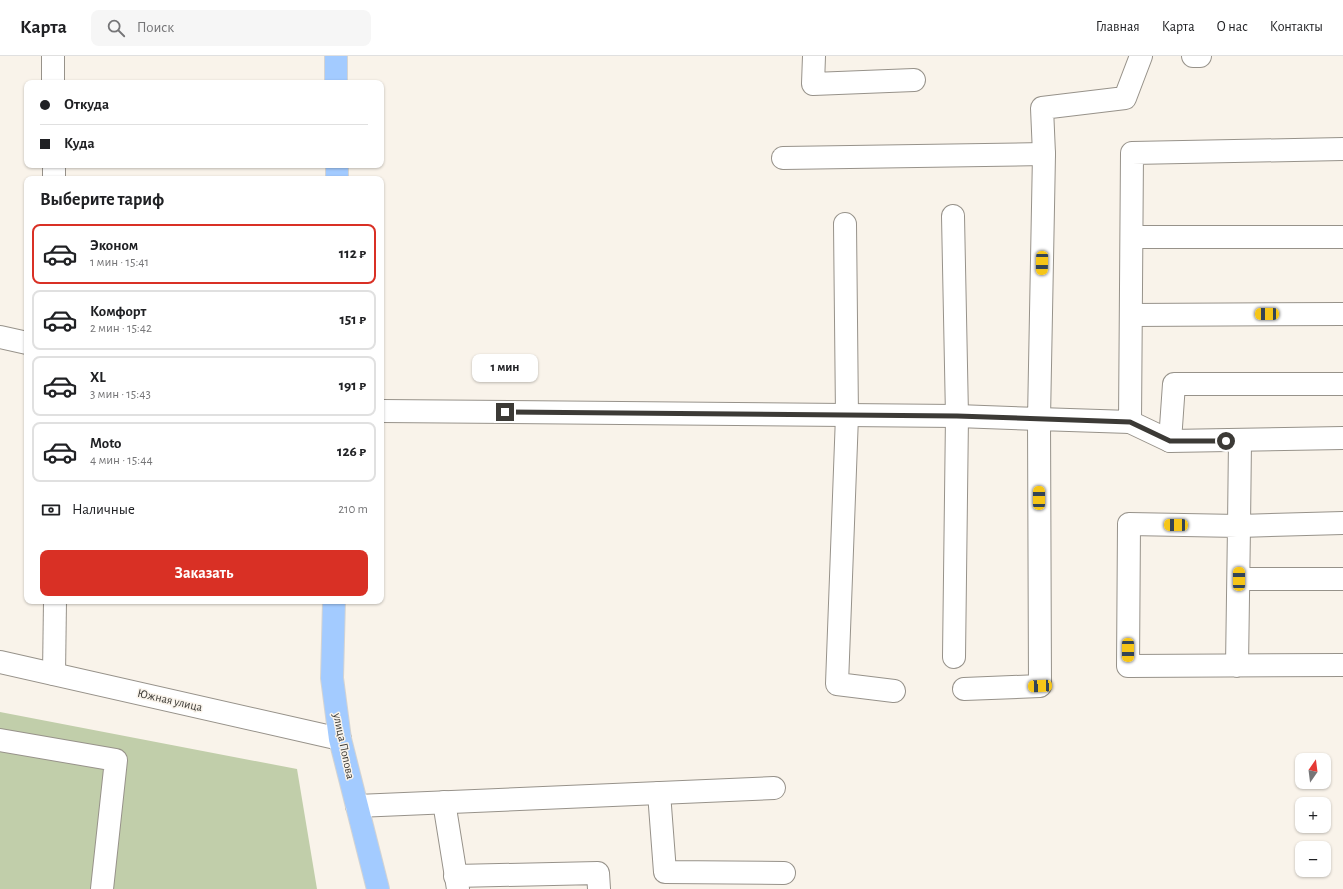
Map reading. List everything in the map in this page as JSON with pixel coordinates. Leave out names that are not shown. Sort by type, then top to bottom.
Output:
[{"type":"main road","points":[[336,56],[336,80]]},
{"type":"main road","name":"улица Попова","points":[[334,604],[332,678],[340,739],[378,889]]},
{"type":"street","points":[[53,56],[53,80]]},
{"type":"street","points":[[814,56],[813,84],[914,80]]},
{"type":"street","points":[[964,690],[1040,686],[1039,419],[1044,154],[1042,108],[1125,98],[1141,56]]},
{"type":"street","points":[[1193,56],[1200,56]]},
{"type":"street","points":[[1130,422],[1132,153],[1343,149]]},
{"type":"street","points":[[783,158],[1044,154]]},
{"type":"street","points":[[954,216],[957,416],[954,657]]},
{"type":"street","points":[[845,224],[847,416],[837,684],[894,691]]},
{"type":"street","points":[[1132,237],[1343,237]]},
{"type":"street","points":[[1131,315],[1343,314]]},
{"type":"street","points":[[0,337],[24,342]]},
{"type":"street","points":[[1170,441],[1174,384],[1343,384]]},
{"type":"street","points":[[384,411],[957,416],[1130,422],[1170,441],[1240,441],[1343,438]]},
{"type":"street","points":[[1237,666],[1240,441]]},
{"type":"street","points":[[1343,523],[1239,526],[1129,524],[1128,666],[1343,665]]},
{"type":"street","points":[[1239,579],[1343,579]]},
{"type":"street","points":[[54,674],[55,604]]},
{"type":"street","name":"Южная улица","points":[[0,662],[340,739]]},
{"type":"street","points":[[0,740],[116,760],[102,889]]},
{"type":"street","points":[[357,806],[774,788]]},
{"type":"street","points":[[659,793],[665,872],[784,873]]},
{"type":"street","points":[[444,802],[456,883],[598,873],[599,889]]},
{"type":"green space","points":[[0,712],[297,769],[317,889],[0,889]]},
{"type":"route","points":[[505,412],[957,416],[1130,422],[1170,441],[1226,441]]}]
